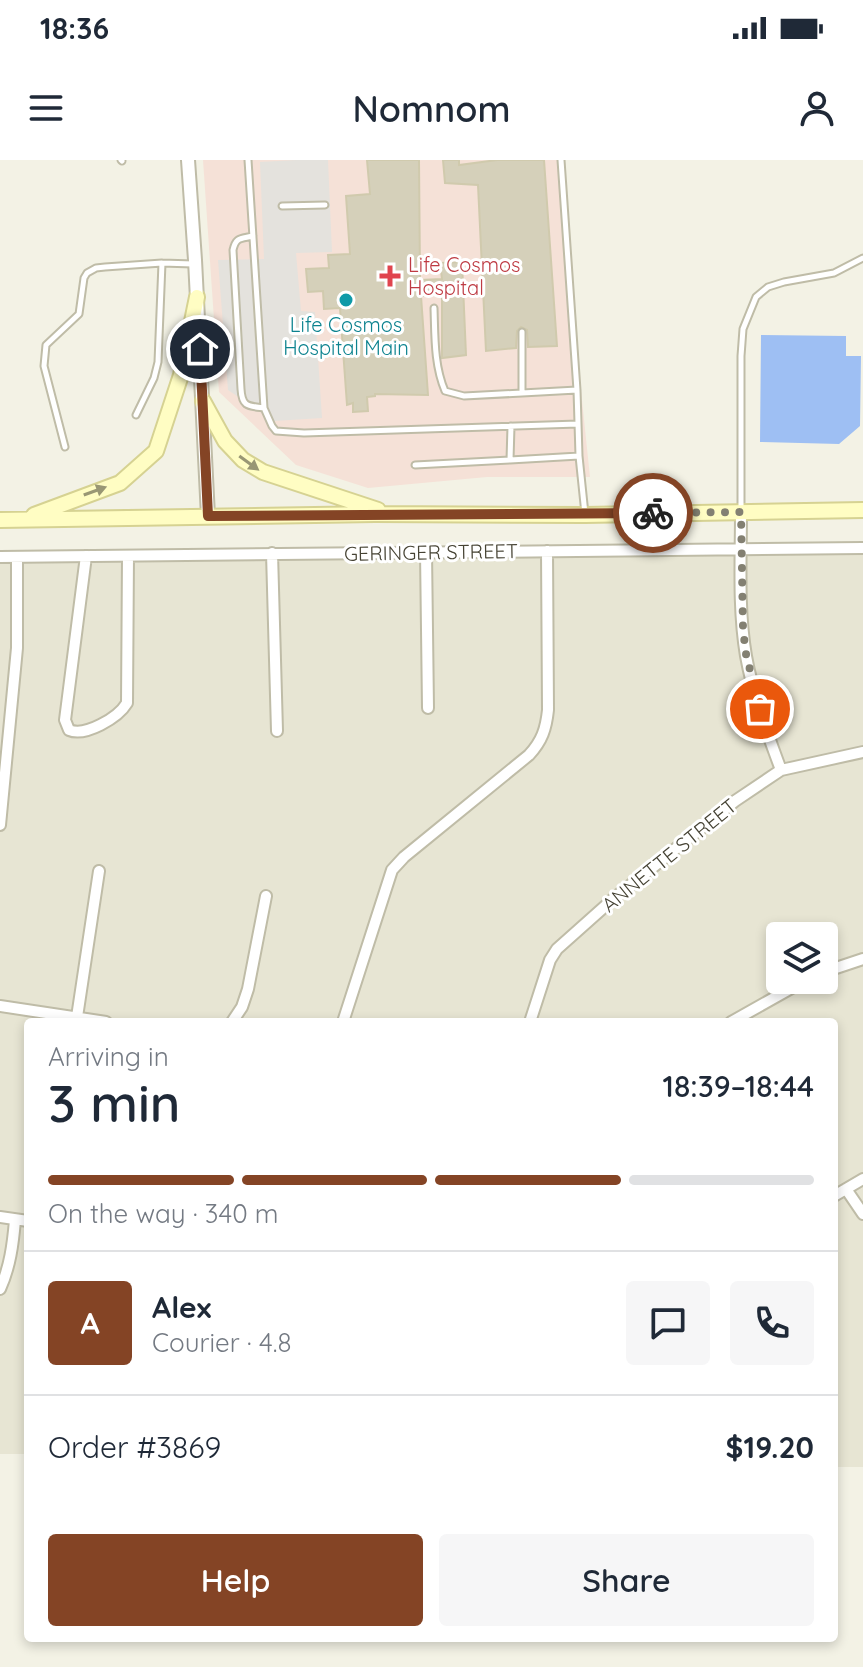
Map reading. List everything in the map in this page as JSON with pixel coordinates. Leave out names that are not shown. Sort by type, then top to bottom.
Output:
[{"type":"main road","points":[[22,520],[120,483],[156,451],[181,375],[197,297]]},
{"type":"main road","points":[[203,401],[225,441],[243,460],[263,472],[390,514]]},
{"type":"main road","points":[[0,520],[863,510]]},
{"type":"street","points":[[188,160],[208,516]]},
{"type":"street","points":[[741,512],[741,596],[746,654],[760,709],[781,770]]},
{"type":"street","name":"GERINGER STREET","points":[[0,557],[863,548]]},
{"type":"street","points":[[344,1018],[392,870],[540,743],[548,710],[547,551]]},
{"type":"street","points":[[426,552],[428,708]]},
{"type":"street","points":[[272,553],[277,731]]},
{"type":"street","points":[[86,556],[65,720],[69,730],[76,733],[115,717],[127,703],[128,556]]},
{"type":"street","points":[[0,825],[5,708],[17,648],[17,557]]},
{"type":"street","name":"ANNETTE STREET","points":[[531,1018],[550,960],[564,941],[735,801],[781,770],[863,752]]},
{"type":"street","points":[[77,1017],[99,871]]},
{"type":"street","points":[[235,1018],[248,989],[266,896]]},
{"type":"street","points":[[838,967],[863,959]]},
{"type":"street","points":[[738,1018],[781,994]]},
{"type":"street","points":[[0,1006],[83,1018]]},
{"type":"street","points":[[838,1194],[863,1179]]},
{"type":"street","points":[[846,1189],[863,1214]]},
{"type":"street","points":[[0,1217],[24,1221]]},
{"type":"street","points":[[0,1289],[7,1274],[15,1220]]},
{"type":"lane","points":[[248,160],[264,408],[276,431],[578,424]]},
{"type":"lane","points":[[561,160],[585,515]]},
{"type":"lane","points":[[282,206],[325,205]]},
{"type":"lane","points":[[253,236],[238,239],[233,250],[241,389],[243,403],[264,408]]},
{"type":"lane","points":[[741,512],[741,356],[743,329],[751,307],[756,297],[768,287],[834,273],[863,258]]},
{"type":"lane","points":[[136,415],[154,378],[158,362],[162,263]]},
{"type":"lane","points":[[65,447],[44,366],[46,345],[79,314],[87,273],[105,267],[194,264]]},
{"type":"lane","points":[[434,308],[436,360],[445,391],[464,396],[577,390]]},
{"type":"lane","points":[[522,332],[522,393]]},
{"type":"lane","points":[[510,460],[511,426]]},
{"type":"lane","points":[[415,465],[579,456]]},
{"type":"shaded area","name":"Life Cosmos Hospital","points":[[203,160],[557,160],[590,477],[487,477],[368,488],[296,465],[219,392]]},
{"type":"shaded area","points":[[328,160],[332,252],[296,253],[301,311],[315,312],[322,418],[274,421],[228,390],[218,260],[264,259],[260,162]]},
{"type":"shaded area","points":[[863,543],[863,1467],[838,1467],[838,1018],[24,1018],[24,1454],[0,1454],[0,555]]},
{"type":"water","points":[[761,335],[846,336],[846,356],[861,356],[860,426],[839,444],[760,442]]},
{"type":"building","points":[[367,160],[419,160],[420,280],[442,279],[440,263],[462,262],[466,355],[442,358],[442,294],[421,296],[428,395],[375,394],[367,397],[368,411],[353,412],[353,403],[347,405],[340,308],[324,309],[323,291],[308,292],[306,269],[329,268],[328,255],[350,254],[346,196],[370,194]]},
{"type":"building","points":[[443,160],[459,160],[459,165],[497,160],[544,160],[557,346],[528,347],[527,330],[521,327],[517,331],[516,348],[486,351],[478,185],[445,183]]},
{"type":"way so far","points":[[653,513],[741,512],[743,629],[752,685],[760,709]]},
{"type":"place","name":"Life Cosmos Hospital","points":[[390,276]]},
{"type":"place","name":"Life Cosmos Hospital Main","points":[[346,300]]},
{"type":"route","points":[[200,349],[208,516],[653,513]]}]
